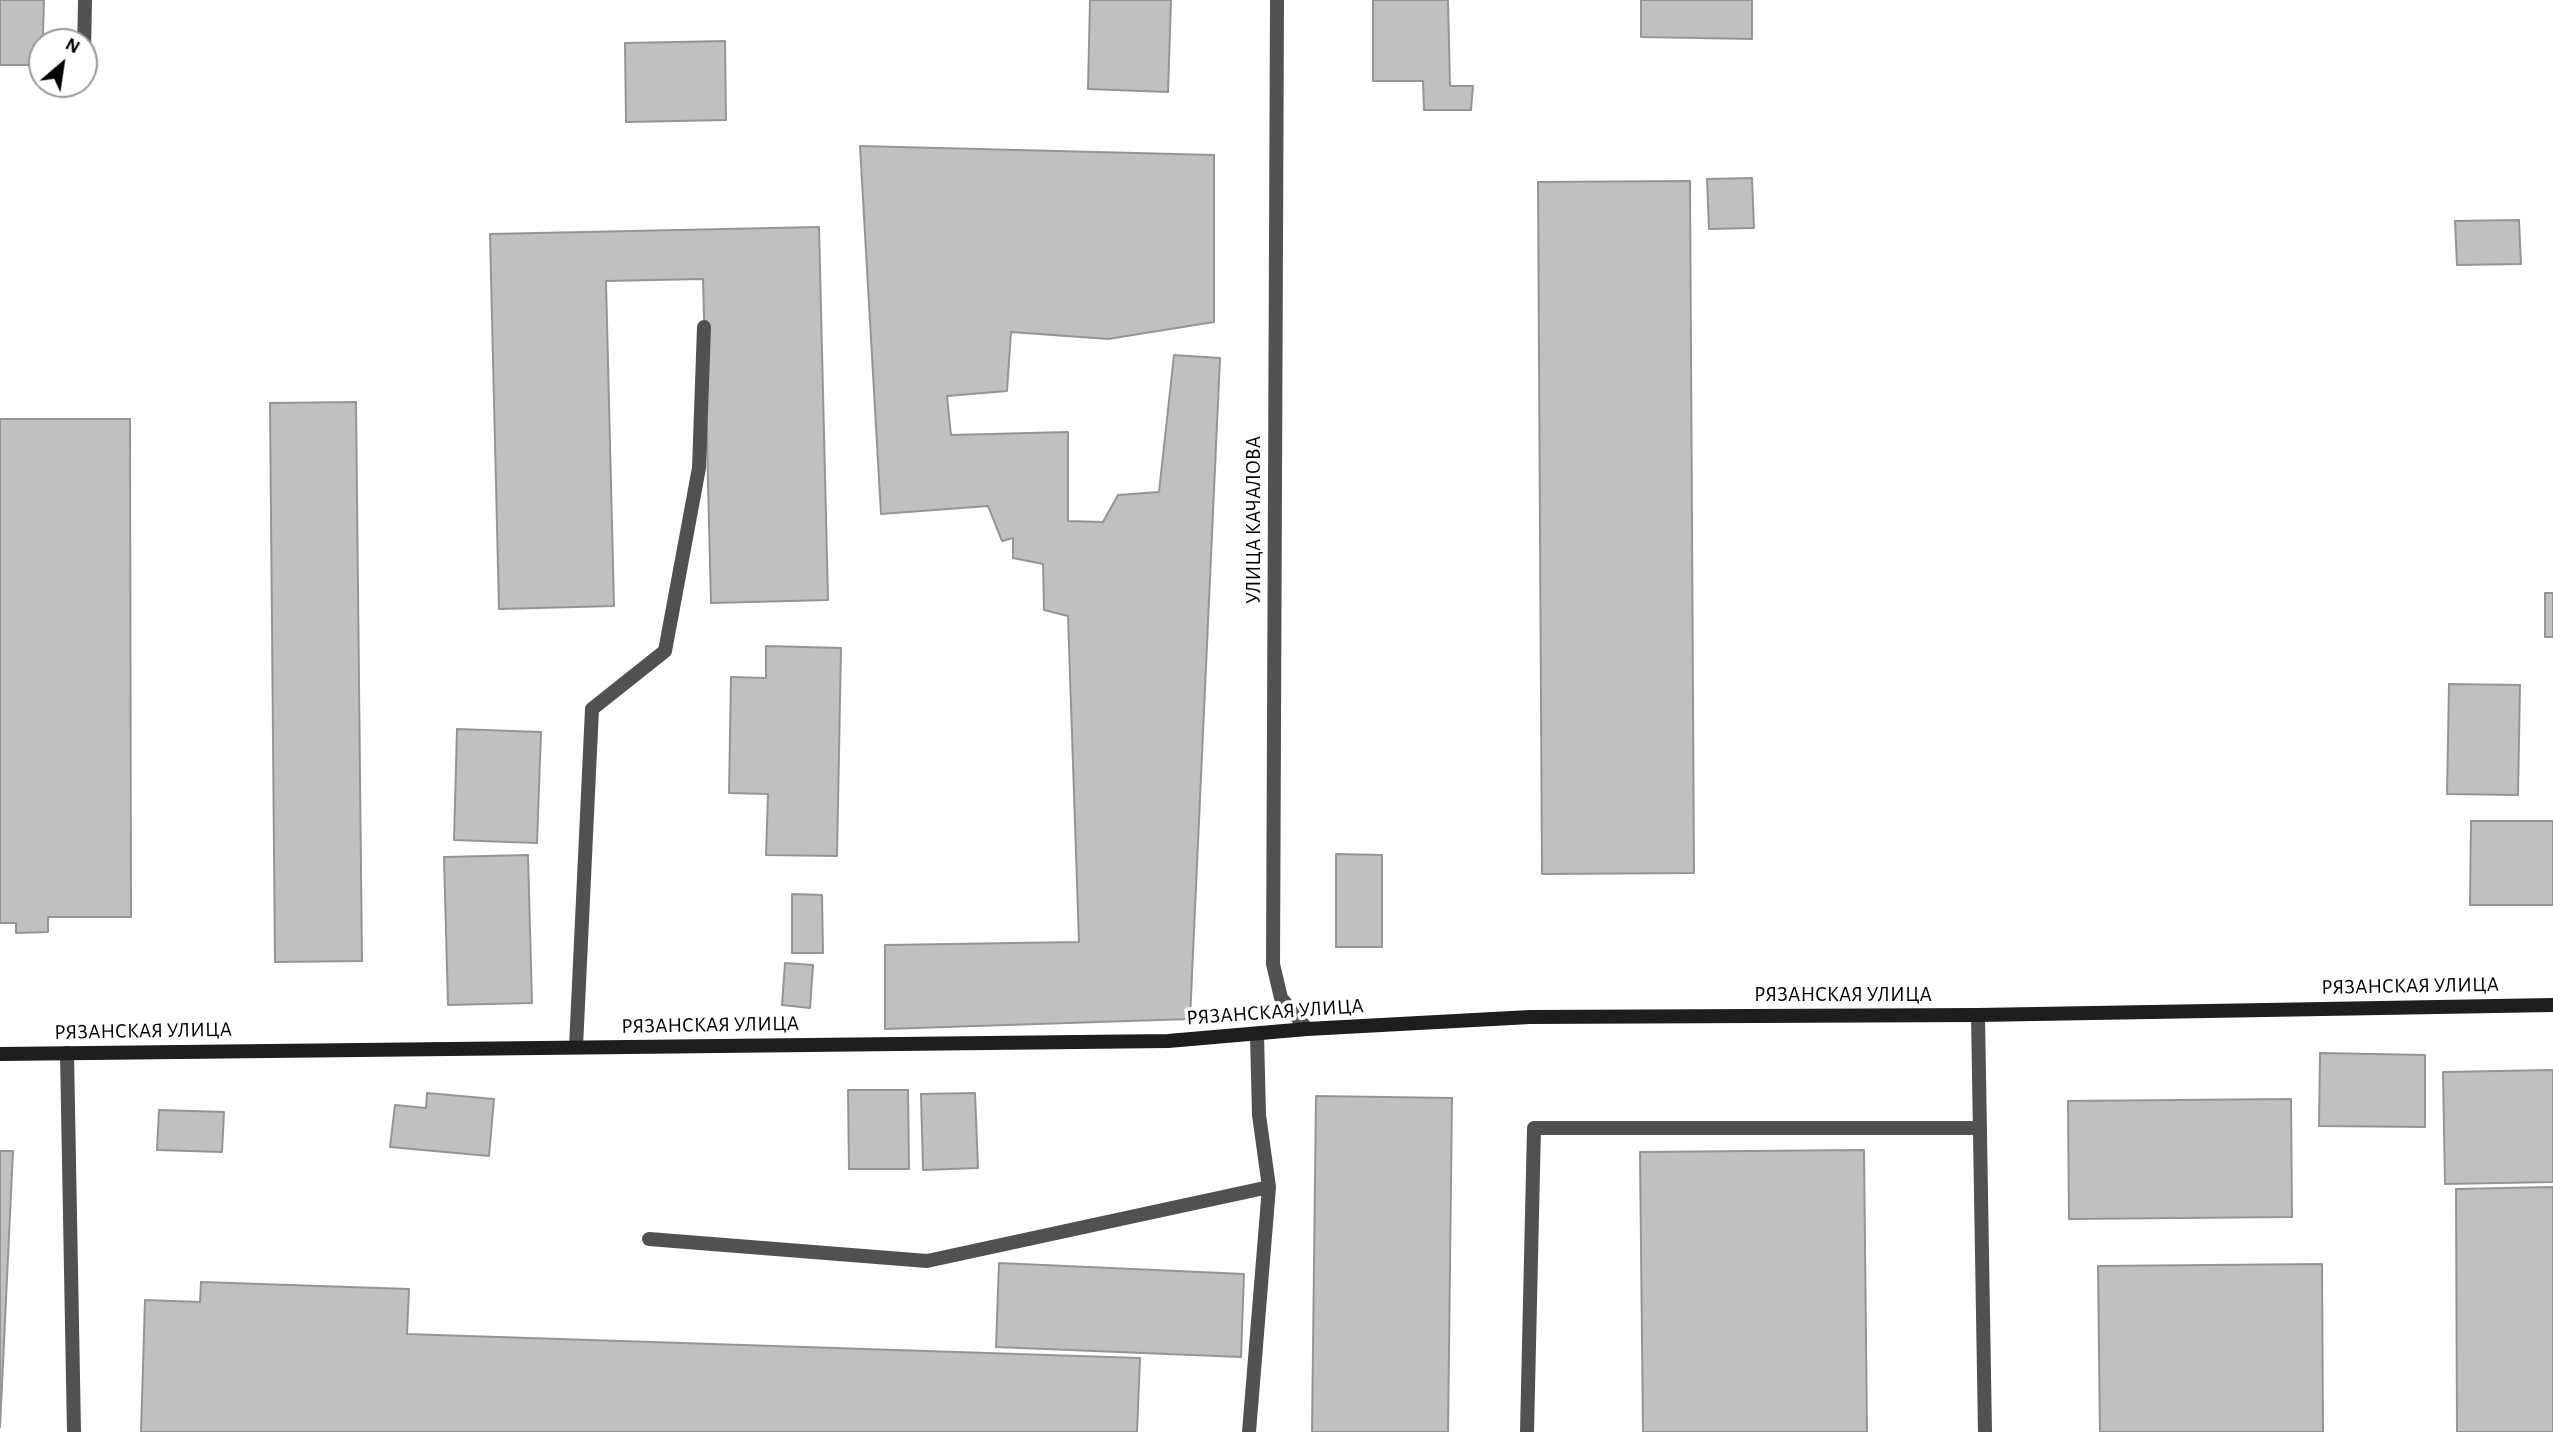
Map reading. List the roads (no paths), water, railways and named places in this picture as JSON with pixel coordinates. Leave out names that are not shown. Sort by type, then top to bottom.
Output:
[{"type":"main road","name":"РЯЗАНСКАЯ УЛИЦА","points":[[0,1054],[1168,1041],[1307,1029],[1531,1017],[1978,1015],[2553,1004]]},
{"type":"street","points":[[84,28],[85,0]]},
{"type":"street","name":"УЛИЦА КАЧАЛОВА","points":[[1277,0],[1273,964],[1281,998],[1307,1029]]},
{"type":"street","points":[[576,1047],[592,709],[664,651],[699,467],[704,327]]},
{"type":"street","points":[[1978,1015],[1985,1432]]},
{"type":"street","points":[[1249,1432],[1269,1187],[1259,1115],[1257,1035]]},
{"type":"street","points":[[67,1053],[74,1432]]},
{"type":"street","points":[[1527,1432],[1534,1128],[1980,1128]]},
{"type":"street","points":[[649,1239],[927,1261],[1269,1187]]}]
